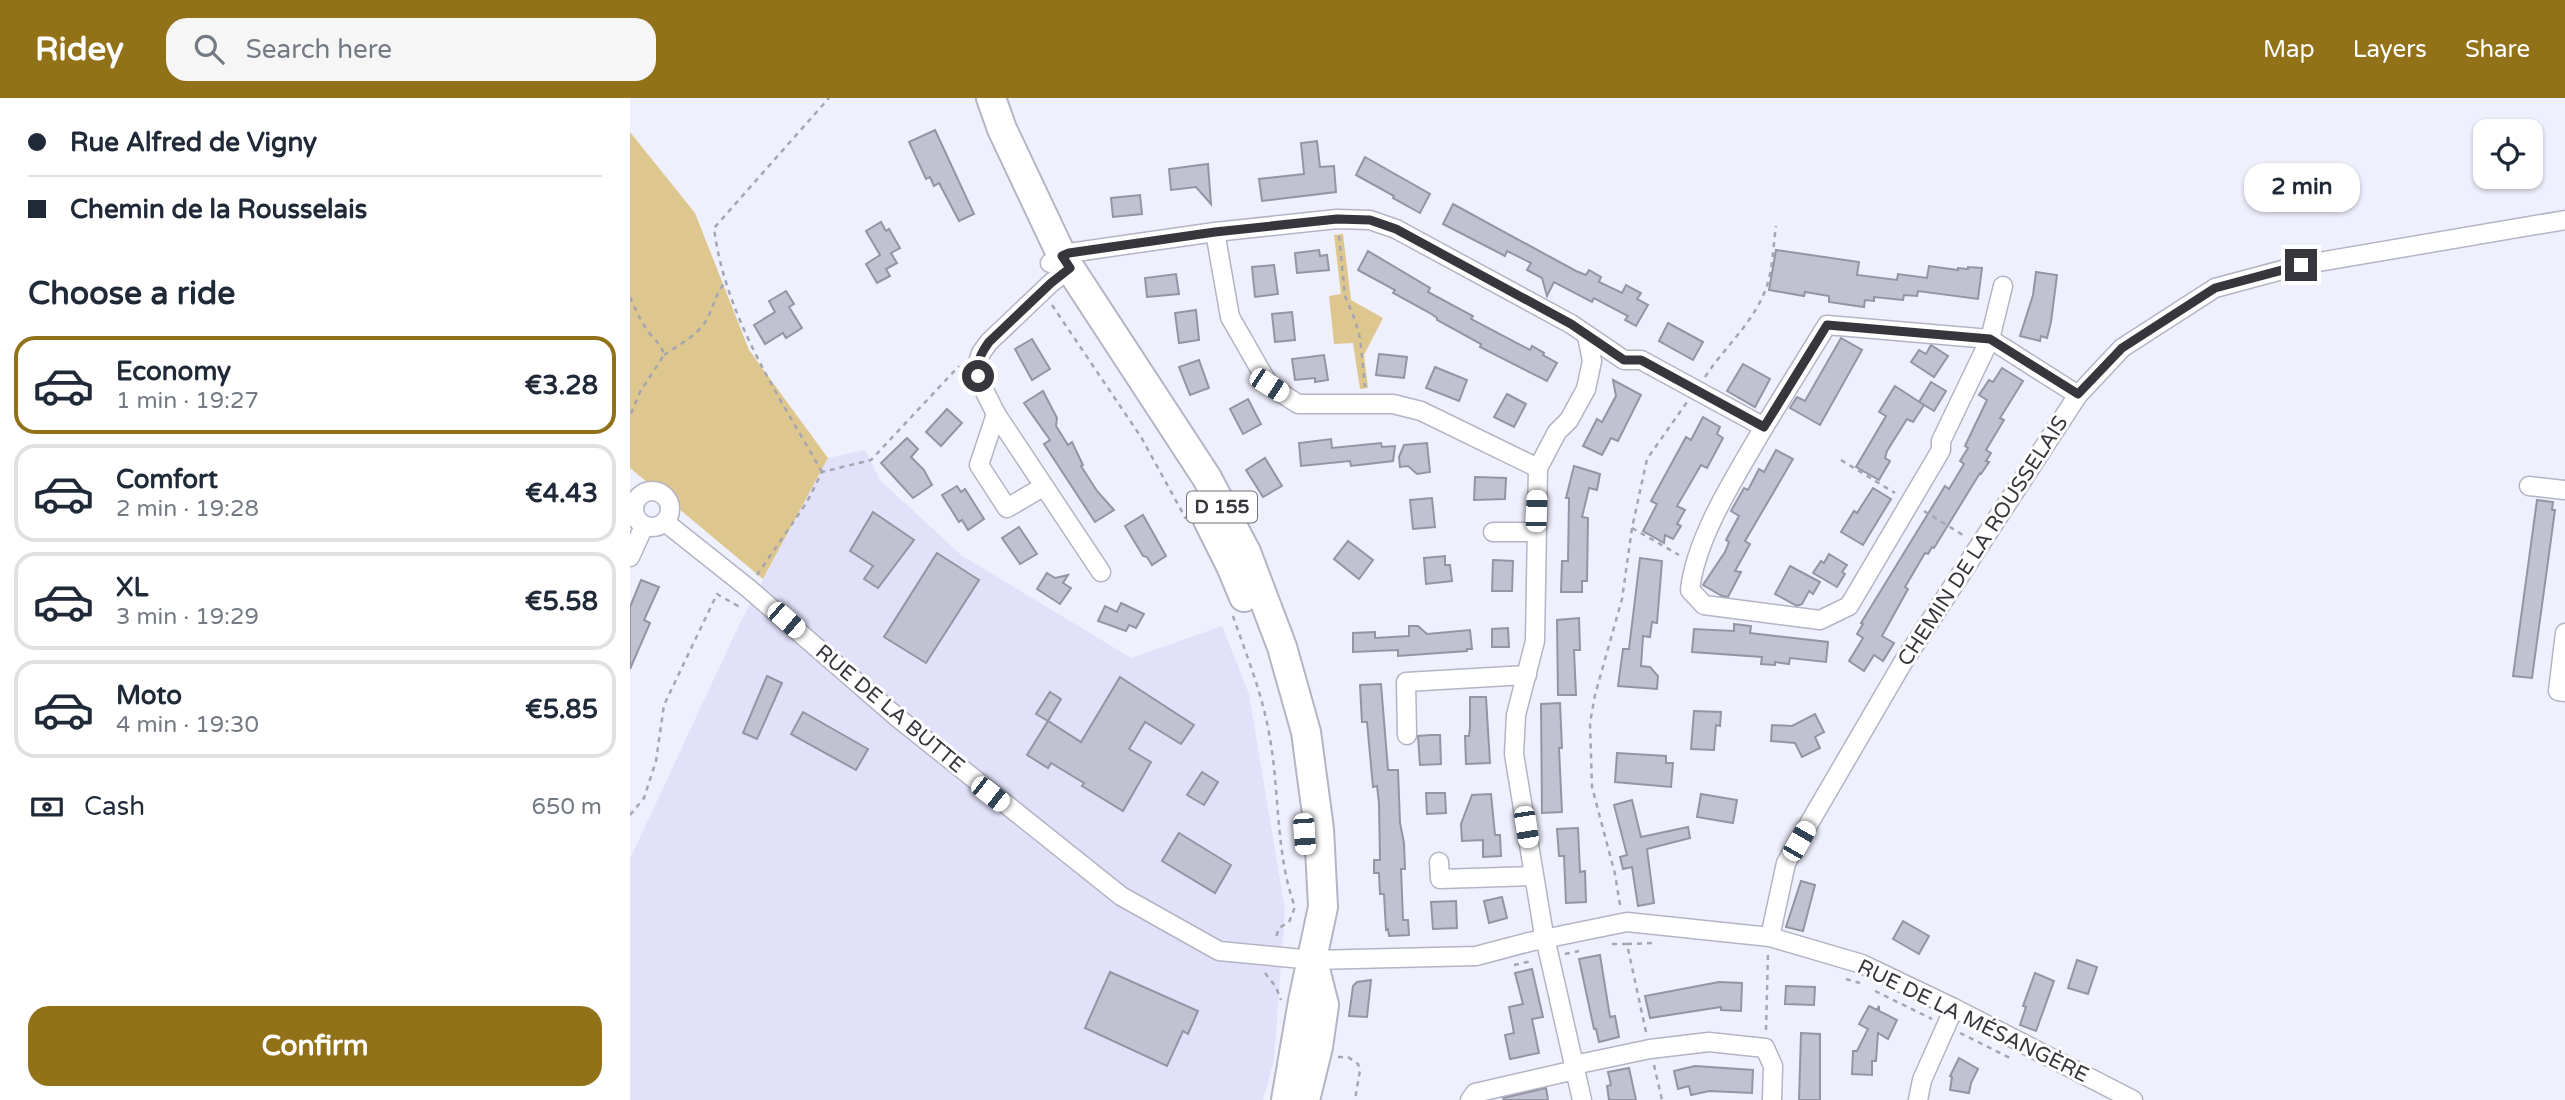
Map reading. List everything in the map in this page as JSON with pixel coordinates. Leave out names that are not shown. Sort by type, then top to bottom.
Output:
[{"type":"main road","name":"D 155","points":[[977,98],[1002,167],[1027,223],[1192,489],[1231,566],[1266,654],[1290,737],[1304,834],[1312,960],[1324,1005],[1318,1047],[1305,1100]]},
{"type":"main road","name":"D 155","points":[[991,98],[1056,271]]},
{"type":"main road","name":"D 155","points":[[1286,1100],[1312,960]]},
{"type":"street","points":[[1101,572],[996,414],[976,368],[981,353],[989,342],[1056,271],[1069,253],[1215,232],[1337,219],[1370,220],[1396,229],[1571,324],[1624,360],[1641,360],[1764,427]]},
{"type":"street","name":"CHEMIN DE LA ROUSSELAIS","points":[[1770,937],[1786,863],[1902,664],[2078,394],[2122,348],[2215,288],[2301,265],[2565,220]]},
{"type":"street","points":[[1215,232],[1230,317],[1269,385],[1298,404],[1394,404],[1421,411],[1538,468]]},
{"type":"street","points":[[2003,286],[1990,339],[1941,442],[1941,450],[1849,606],[1820,620],[1704,605],[1689,590],[1695,564],[1727,492],[1827,325],[1990,339],[2078,394]]},
{"type":"street","points":[[1582,1100],[1545,939],[1514,754],[1516,715],[1535,641],[1538,468],[1557,432],[1569,420],[1586,389],[1592,361],[1587,336]]},
{"type":"street","points":[[996,414],[979,465],[1007,508],[1043,487]]},
{"type":"street","points":[[2529,486],[2565,490]]},
{"type":"street","points":[[648,492],[663,495],[670,510],[665,522],[657,527],[644,526],[635,516],[633,496],[648,492]]},
{"type":"street","name":"RUE DE LA BUTTE","points":[[665,522],[748,588],[908,727],[1121,896],[1219,950],[1312,960]]},
{"type":"street","points":[[630,556],[644,526]]},
{"type":"street","points":[[1493,532],[1535,532]]},
{"type":"street","points":[[2561,691],[2565,633]]},
{"type":"street","points":[[1407,735],[1406,681],[1527,675]]},
{"type":"street","points":[[1439,862],[1440,879],[1533,876]]},
{"type":"street","name":"RUE DE LA MÉSANGÈRE","points":[[1312,960],[1476,956],[1615,924],[1770,937],[1862,964],[2133,1100]]},
{"type":"street","points":[[1918,1100],[1922,1080],[1954,1008]]},
{"type":"street","points":[[1470,1100],[1475,1093],[1575,1067],[1650,1049],[1709,1042],[1765,1048],[1773,1066],[1772,1100]]},
{"type":"path","points":[[822,472],[750,343],[726,281],[714,228],[830,98]]},
{"type":"path","points":[[1337,219],[1345,296],[1360,338],[1367,404]]},
{"type":"path","points":[[1667,943],[1610,943],[1615,924],[1615,874],[1592,787],[1589,746],[1595,695],[1622,599],[1632,528],[1647,459],[1719,355],[1757,308],[1767,289],[1776,226]]},
{"type":"path","points":[[1056,271],[1141,437],[1190,525]]},
{"type":"path","points":[[630,416],[640,392],[664,355],[692,337],[709,317],[715,295],[726,281]]},
{"type":"path","points":[[630,297],[636,313],[662,346],[664,355]]},
{"type":"path","points":[[630,816],[644,798],[652,773],[664,705],[717,594],[738,606],[807,502],[822,472],[871,460],[965,361]]},
{"type":"path","points":[[1632,528],[1695,564]]},
{"type":"path","points":[[1230,609],[1269,733],[1283,850],[1295,908],[1289,922],[1279,928],[1265,973],[1276,987],[1284,1010]]},
{"type":"path","points":[[1765,1048],[1770,937]]},
{"type":"path","points":[[1627,944],[1661,1100]]},
{"type":"path","points":[[1838,976],[1862,984]]},
{"type":"path","points":[[1874,990],[2016,1060]]},
{"type":"path","points":[[1333,1056],[1348,1058],[1358,1064],[1360,1070],[1355,1100]]},
{"type":"shaded area","points":[[630,132],[695,213],[749,350],[828,458],[763,579],[630,468]]},
{"type":"shaded area","points":[[1343,234],[1351,300],[1383,318],[1364,355],[1368,388],[1360,389],[1353,343],[1334,344],[1329,296],[1341,294],[1334,235]]},
{"type":"shaded area","points":[[865,450],[880,480],[961,555],[1131,658],[1222,626],[1249,694],[1285,910],[1274,1060],[1263,1100],[630,1100],[630,859],[739,625],[828,458]]},
{"type":"building","points":[[935,130],[974,214],[959,221],[939,183],[934,186],[930,177],[926,179],[909,142]]},
{"type":"building","points":[[1317,141],[1320,167],[1334,166],[1336,192],[1262,201],[1259,179],[1304,174],[1301,143]]},
{"type":"building","points":[[1365,157],[1430,194],[1420,213],[1356,175]]},
{"type":"building","points":[[1208,164],[1211,204],[1196,187],[1171,190],[1169,169]]},
{"type":"building","points":[[1140,195],[1142,214],[1113,217],[1111,198]]},
{"type":"building","points":[[1453,204],[1576,271],[1586,275],[1589,270],[1601,277],[1599,282],[1622,293],[1626,285],[1641,293],[1637,299],[1648,305],[1636,326],[1625,320],[1628,316],[1594,298],[1592,302],[1554,282],[1547,296],[1542,278],[1527,270],[1531,263],[1507,251],[1505,256],[1443,224]]},
{"type":"building","points":[[881,222],[886,231],[889,229],[900,248],[891,253],[897,263],[886,269],[890,276],[877,283],[866,264],[880,255],[866,231]]},
{"type":"building","points":[[1319,250],[1320,256],[1327,255],[1329,270],[1297,273],[1295,253]]},
{"type":"building","points":[[1776,250],[1859,262],[1857,275],[1897,280],[1898,274],[1927,278],[1929,266],[1958,270],[1968,267],[1982,268],[1978,299],[1918,291],[1917,296],[1904,295],[1903,300],[1874,297],[1874,301],[1865,300],[1864,307],[1829,302],[1829,296],[1805,292],[1804,296],[1769,290]]},
{"type":"building","points":[[1368,251],[1430,288],[1428,292],[1473,316],[1471,319],[1530,350],[1532,346],[1544,353],[1543,355],[1557,363],[1547,381],[1480,347],[1481,344],[1437,320],[1430,313],[1393,293],[1395,290],[1358,270]]},
{"type":"building","points":[[1274,265],[1278,294],[1255,297],[1252,267]]},
{"type":"building","points":[[2036,272],[2057,275],[2047,338],[2041,336],[2040,341],[2020,336],[2033,295]]},
{"type":"building","points":[[1176,274],[1179,294],[1147,297],[1145,278]]},
{"type":"building","points":[[786,291],[794,304],[789,307],[802,328],[786,338],[783,333],[765,344],[754,325],[775,312],[769,301]]},
{"type":"building","points":[[1196,310],[1199,340],[1179,343],[1175,313]]},
{"type":"building","points":[[1292,312],[1295,340],[1275,342],[1272,314]]},
{"type":"building","points":[[1668,323],[1703,342],[1693,360],[1659,341]]},
{"type":"building","points":[[1841,338],[1862,350],[1820,425],[1790,408],[1797,397],[1805,401]]},
{"type":"building","points":[[1032,339],[1050,369],[1032,380],[1015,349]]},
{"type":"building","points":[[1931,345],[1948,356],[1934,377],[1911,362],[1919,350],[1926,354]]},
{"type":"building","points":[[1379,354],[1407,357],[1404,378],[1376,375]]},
{"type":"building","points":[[1324,355],[1328,380],[1295,380],[1292,359]]},
{"type":"building","points":[[1199,360],[1209,388],[1190,395],[1179,367]]},
{"type":"building","points":[[1743,364],[1770,379],[1755,407],[1727,391]]},
{"type":"building","points":[[1435,367],[1467,380],[1459,401],[1426,388]]},
{"type":"building","points":[[2002,368],[2023,381],[2000,418],[2004,420],[1986,450],[1991,453],[1986,461],[1989,462],[1934,548],[1932,547],[1928,554],[1925,553],[1905,587],[1908,589],[1882,636],[1894,643],[1883,661],[1874,655],[1864,671],[1849,661],[1863,638],[1857,634],[1863,624],[1861,623],[1945,486],[1949,489],[1964,464],[1960,461],[1968,448],[1965,446],[1987,400],[1979,395],[1989,380],[1993,382]]},
{"type":"building","points":[[1613,380],[1641,395],[1618,441],[1611,438],[1602,455],[1583,446],[1597,419],[1602,422],[1616,396]]},
{"type":"building","points":[[1931,382],[1946,391],[1934,411],[1919,402]]},
{"type":"building","points":[[1895,386],[1924,405],[1913,422],[1907,419],[1887,451],[1885,458],[1890,461],[1879,480],[1856,467],[1886,416],[1879,412]]},
{"type":"building","points":[[1043,391],[1057,418],[1056,426],[1068,445],[1072,442],[1083,465],[1081,466],[1097,491],[1114,510],[1095,522],[1044,444],[1050,440],[1024,403]]},
{"type":"building","points":[[1507,394],[1526,404],[1514,427],[1494,417]]},
{"type":"building","points":[[1248,399],[1261,424],[1243,434],[1230,409]]},
{"type":"building","points":[[947,409],[962,423],[941,446],[926,432]]},
{"type":"building","points":[[1703,417],[1720,427],[1717,434],[1723,438],[1707,468],[1701,465],[1677,506],[1685,510],[1677,524],[1681,526],[1673,539],[1665,535],[1664,543],[1643,531],[1657,504],[1651,501],[1686,437],[1691,440]]},
{"type":"building","points":[[907,438],[918,449],[911,457],[924,470],[932,485],[913,498],[881,463]]},
{"type":"building","points":[[1331,439],[1332,448],[1381,443],[1382,447],[1395,446],[1393,461],[1351,466],[1350,461],[1301,466],[1299,443]]},
{"type":"building","points":[[1427,443],[1430,472],[1417,474],[1408,466],[1400,467],[1399,457],[1404,445]]},
{"type":"building","points":[[1776,450],[1793,459],[1745,541],[1750,544],[1735,571],[1741,572],[1728,597],[1722,596],[1703,585],[1725,552],[1729,542],[1726,540],[1739,516],[1731,511],[1744,488],[1748,490],[1759,469],[1764,472]]},
{"type":"building","points":[[1265,458],[1282,486],[1263,497],[1246,470]]},
{"type":"building","points":[[1574,466],[1600,474],[1597,490],[1589,488],[1582,517],[1588,518],[1587,581],[1582,581],[1582,592],[1561,592],[1562,561],[1568,561],[1569,498],[1566,498]]},
{"type":"building","points":[[1475,477],[1506,478],[1505,499],[1474,500]]},
{"type":"building","points":[[957,486],[961,492],[965,489],[984,519],[968,530],[962,520],[959,522],[942,495]]},
{"type":"building","points":[[1873,488],[1891,499],[1863,545],[1841,532]]},
{"type":"building","points":[[1432,498],[1435,527],[1413,529],[1410,500]]},
{"type":"building","points":[[2537,500],[2553,502],[2552,510],[2555,510],[2532,678],[2513,676]]},
{"type":"building","points":[[873,512],[914,540],[878,588],[864,579],[873,566],[850,551]]},
{"type":"building","points":[[1143,515],[1166,556],[1152,565],[1147,557],[1143,556],[1125,526]]},
{"type":"building","points":[[1019,527],[1037,554],[1020,564],[1002,538]]},
{"type":"building","points":[[1348,541],[1373,560],[1359,579],[1334,559]]},
{"type":"building","points":[[937,553],[979,580],[926,663],[884,637]]},
{"type":"building","points":[[1829,554],[1847,565],[1837,587],[1813,573]]},
{"type":"building","points":[[1445,556],[1445,565],[1450,565],[1452,581],[1426,584],[1424,558]]},
{"type":"building","points":[[1640,558],[1662,561],[1657,623],[1652,622],[1650,637],[1643,636],[1641,666],[1650,667],[1658,676],[1657,689],[1618,686],[1623,649],[1629,649]]},
{"type":"building","points":[[1493,560],[1513,561],[1512,591],[1492,591]]},
{"type":"building","points":[[1790,566],[1820,582],[1813,594],[1809,591],[1802,604],[1797,606],[1775,594]]},
{"type":"building","points":[[1047,573],[1055,578],[1068,575],[1063,583],[1071,588],[1060,604],[1037,589]]},
{"type":"building","points":[[641,580],[659,587],[644,620],[650,623],[630,669],[630,607]]},
{"type":"building","points":[[1121,603],[1144,614],[1136,628],[1129,625],[1126,631],[1098,621],[1105,606],[1117,612]]},
{"type":"building","points":[[1579,618],[1580,650],[1574,650],[1576,695],[1558,695],[1557,620]]},
{"type":"building","points":[[1734,624],[1751,626],[1750,633],[1828,642],[1826,662],[1790,658],[1789,664],[1761,664],[1762,657],[1692,652],[1694,629],[1734,631]]},
{"type":"building","points":[[1409,626],[1418,626],[1427,634],[1470,630],[1472,649],[1398,656],[1398,650],[1353,652],[1353,633],[1375,632],[1375,638],[1409,636]]},
{"type":"building","points":[[1508,628],[1509,647],[1492,647],[1492,629]]},
{"type":"building","points":[[767,676],[782,683],[757,739],[743,733]]},
{"type":"building","points":[[1120,677],[1194,725],[1181,744],[1145,722],[1129,749],[1151,762],[1123,811],[1051,763],[1048,768],[1027,755],[1048,721],[1081,742]]},
{"type":"building","points":[[1381,684],[1388,770],[1398,770],[1405,869],[1401,869],[1403,920],[1408,920],[1409,935],[1389,936],[1388,929],[1386,930],[1384,894],[1380,894],[1379,873],[1374,873],[1374,860],[1380,860],[1379,803],[1377,786],[1373,787],[1367,722],[1362,722],[1360,685]]},
{"type":"building","points":[[1050,692],[1061,699],[1048,721],[1036,714]]},
{"type":"building","points":[[1470,697],[1486,697],[1490,763],[1466,764],[1465,736],[1469,736]]},
{"type":"building","points":[[1560,703],[1562,812],[1542,813],[1541,704]]},
{"type":"building","points":[[1694,711],[1721,712],[1720,726],[1716,725],[1714,750],[1691,749]]},
{"type":"building","points":[[803,712],[868,749],[856,770],[791,734]]},
{"type":"building","points":[[1815,714],[1824,732],[1815,737],[1820,748],[1802,757],[1795,743],[1771,741],[1772,725],[1792,726]]},
{"type":"building","points":[[1440,735],[1441,764],[1420,765],[1418,736]]},
{"type":"building","points":[[1617,753],[1666,756],[1666,763],[1673,763],[1671,787],[1615,782]]},
{"type":"building","points":[[1202,772],[1218,782],[1204,805],[1187,795]]},
{"type":"building","points":[[1426,793],[1445,793],[1446,813],[1427,814]]},
{"type":"building","points":[[1491,794],[1495,835],[1500,835],[1501,856],[1483,857],[1483,840],[1462,841],[1461,824],[1472,795]]},
{"type":"building","points":[[1701,794],[1737,800],[1733,823],[1697,817]]},
{"type":"building","points":[[1632,800],[1641,837],[1688,827],[1690,838],[1647,849],[1654,903],[1638,906],[1632,867],[1623,869],[1620,857],[1627,855],[1614,805]]},
{"type":"building","points":[[1578,828],[1580,872],[1585,871],[1586,902],[1566,903],[1564,856],[1559,856],[1557,829]]},
{"type":"building","points":[[1179,833],[1231,865],[1215,893],[1162,861]]},
{"type":"building","points":[[1801,881],[1815,885],[1803,931],[1786,927]]},
{"type":"building","points":[[1502,897],[1507,918],[1489,923],[1484,901]]},
{"type":"building","points":[[1456,901],[1457,928],[1433,929],[1431,902]]},
{"type":"building","points":[[1903,921],[1929,936],[1919,954],[1893,939]]},
{"type":"building","points":[[1600,955],[1610,1017],[1615,1016],[1619,1037],[1599,1042],[1579,959]]},
{"type":"building","points":[[2077,960],[2097,967],[2088,994],[2068,988]]},
{"type":"building","points":[[1532,969],[1543,1017],[1532,1019],[1539,1053],[1510,1059],[1505,1035],[1514,1033],[1509,1007],[1523,1004],[1515,973]]},
{"type":"building","points":[[1110,972],[1198,1011],[1188,1034],[1183,1031],[1167,1066],[1085,1028]]},
{"type":"building","points":[[2035,973],[2054,981],[2036,1031],[2020,1025],[2026,1007],[2023,1006]]},
{"type":"building","points":[[1371,980],[1367,1017],[1349,1016],[1353,986],[1357,982]]},
{"type":"building","points":[[1719,982],[1742,983],[1741,1011],[1721,1010],[1721,1007],[1650,1018],[1645,996]]},
{"type":"building","points":[[1786,986],[1815,987],[1814,1005],[1785,1004]]},
{"type":"building","points":[[1869,1006],[1877,1010],[1879,1006],[1879,1011],[1897,1020],[1888,1039],[1878,1033],[1872,1075],[1852,1074],[1853,1051],[1857,1051],[1868,1029],[1859,1024]]},
{"type":"building","points":[[1801,1033],[1820,1034],[1820,1100],[1799,1100]]},
{"type":"building","points":[[1959,1058],[1978,1069],[1969,1093],[1950,1090],[1950,1076]]},
{"type":"building","points":[[1695,1066],[1753,1070],[1752,1093],[1709,1091],[1691,1095],[1689,1086],[1678,1089],[1674,1071]]},
{"type":"building","points":[[1629,1068],[1636,1100],[1609,1100],[1607,1086],[1611,1085],[1608,1072]]},
{"type":"building","points":[[1546,1088],[1548,1100],[1503,1098]]},
{"type":"route","points":[[978,376],[976,368],[981,353],[989,342],[1070,268],[1062,256],[1215,232],[1337,219],[1370,220],[1396,229],[1571,324],[1624,360],[1641,360],[1764,427],[1827,325],[1990,339],[2078,394],[2122,348],[2215,288],[2301,265]]}]
